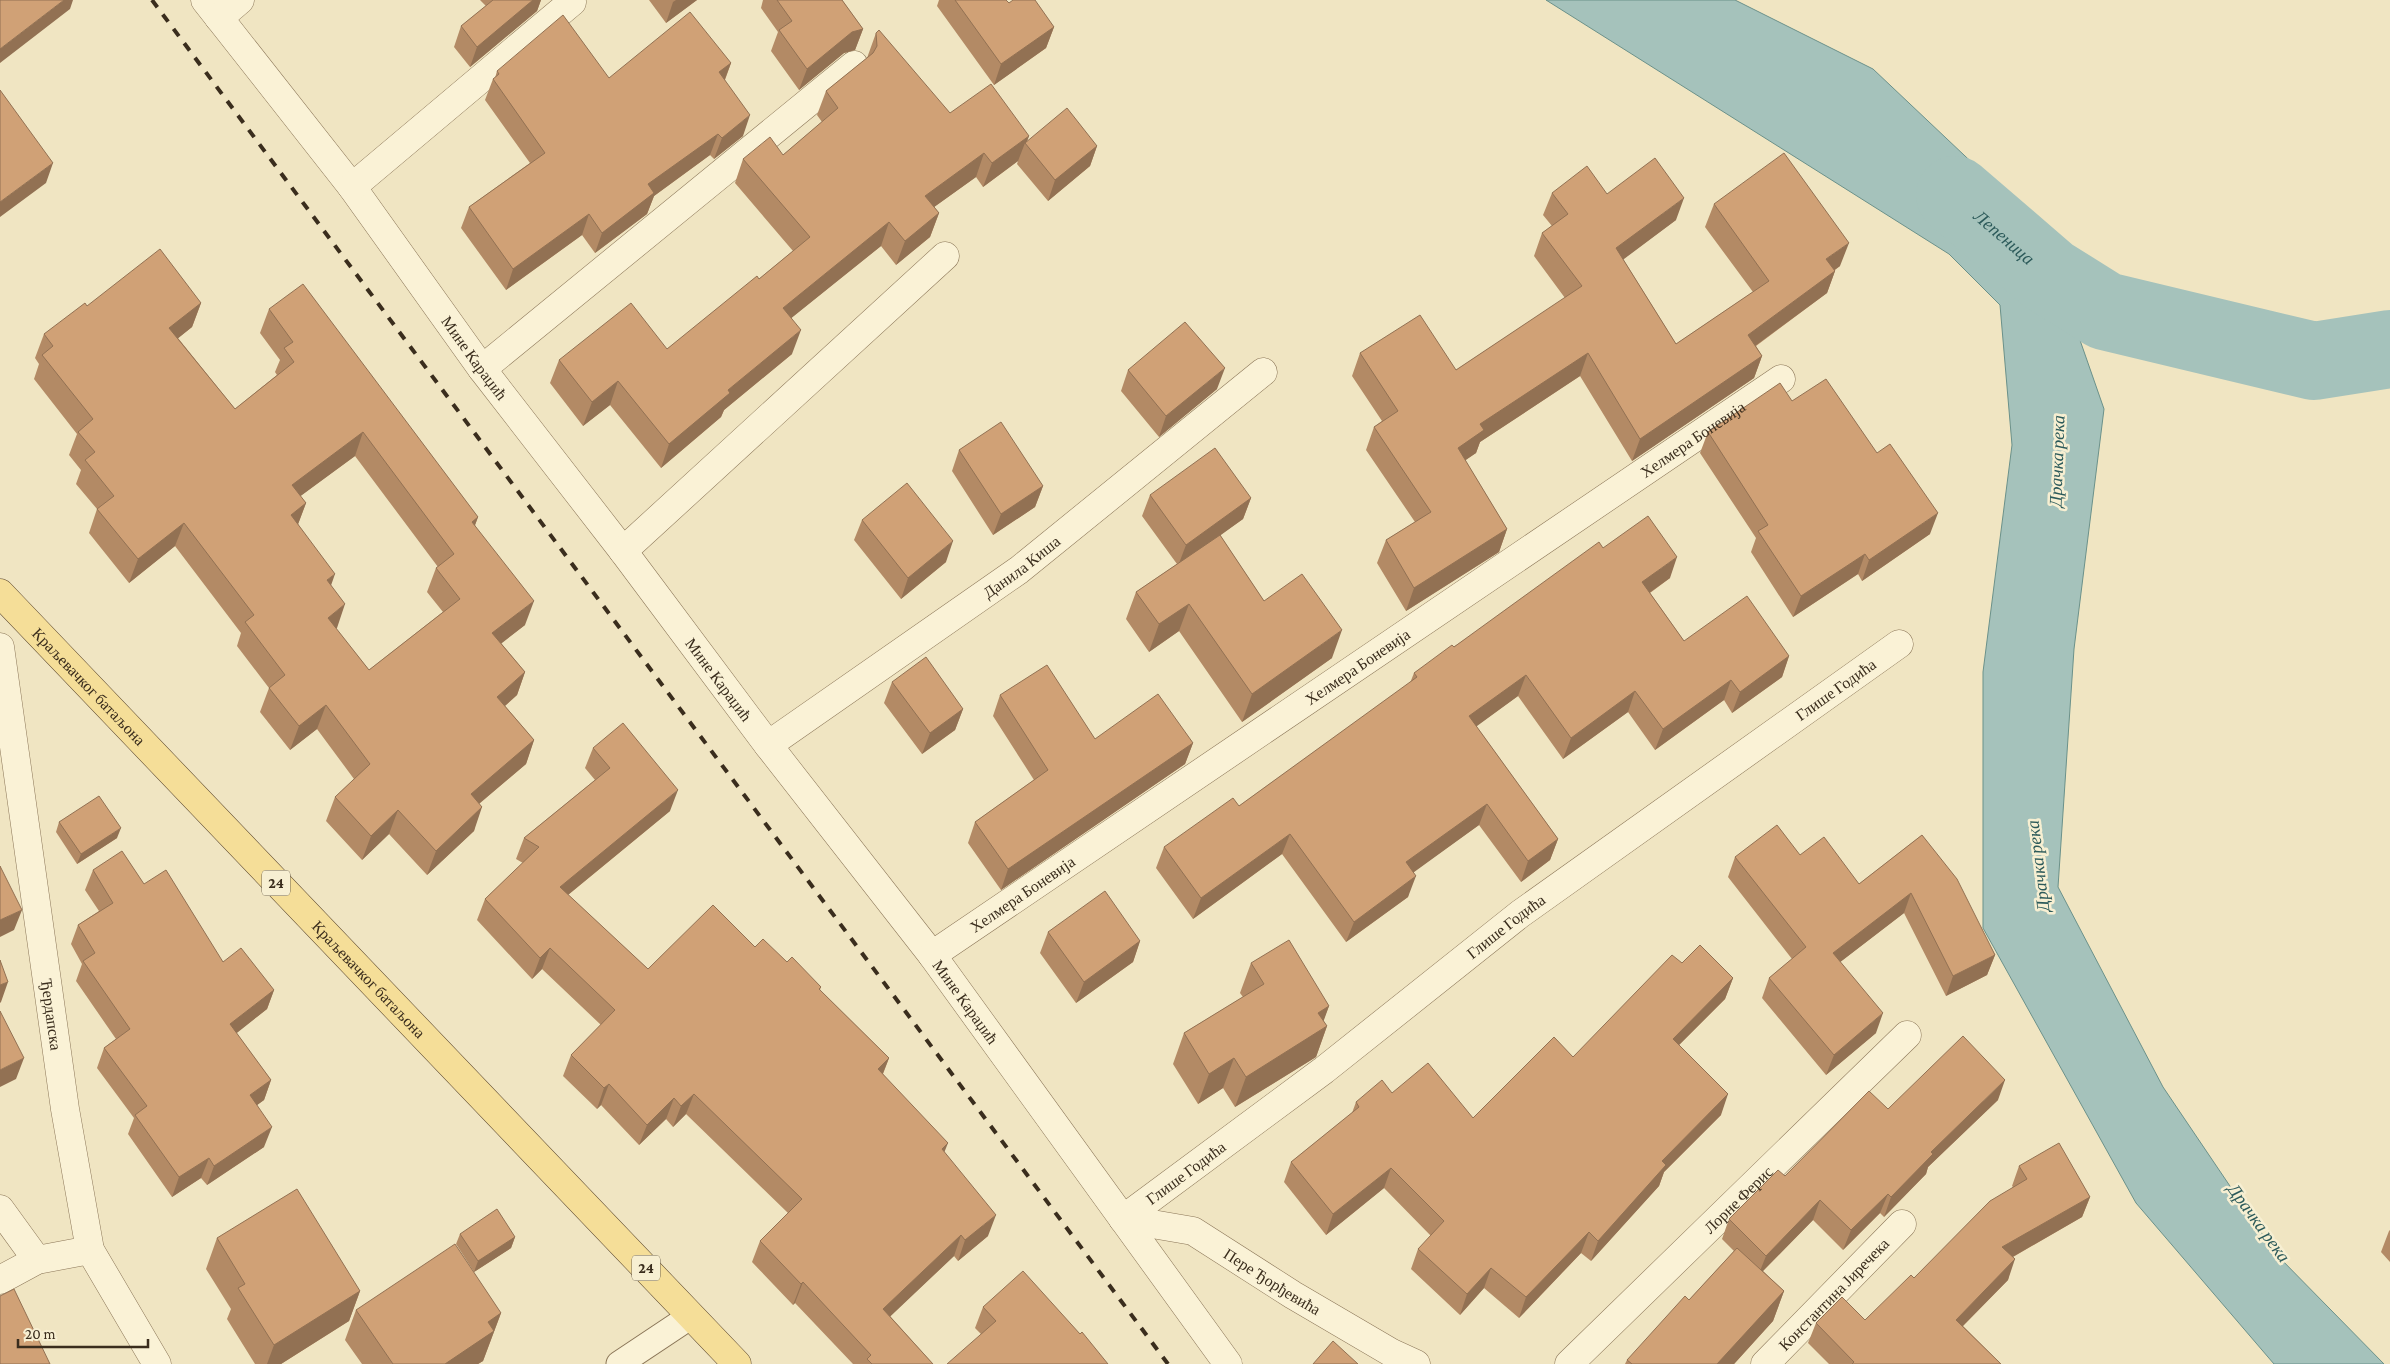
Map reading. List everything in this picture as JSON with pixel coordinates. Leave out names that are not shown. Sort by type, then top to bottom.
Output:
[{"type":"main road","name":"Краљевачког батаљона","points":[[0,593],[737,1364]]},
{"type":"street","points":[[212,9],[240,0]]},
{"type":"street","points":[[352,187],[572,2]]},
{"type":"street","name":"Мине Караџић","points":[[212,9],[352,187],[482,369],[623,551],[768,745],[932,955],[1228,1364]]},
{"type":"street","points":[[482,369],[854,66]]},
{"type":"street","points":[[623,551],[945,256]]},
{"type":"street","name":"Данила Киша","points":[[768,745],[1019,570],[1263,372]]},
{"type":"street","name":"Хелмера Боневија","points":[[932,955],[1781,379]]},
{"type":"street","name":"Глише Годића","points":[[1122,1219],[1324,1070],[1520,914],[1899,644]]},
{"type":"street","name":"Ђердапска","points":[[0,647],[2,686],[28,836],[65,1109],[90,1250],[157,1364]]},
{"type":"street","name":"Лорне Ферис","points":[[1569,1364],[1907,1035]]},
{"type":"street","points":[[0,1209],[37,1260]]},
{"type":"street","name":"Пере Ђорђевића","points":[[1122,1219],[1193,1231],[1293,1295],[1392,1353],[1416,1364]]},
{"type":"street","name":"Константина Јиречека","points":[[1765,1364],[1902,1224]]},
{"type":"street","points":[[0,1280],[37,1260],[90,1250]]},
{"type":"lane","points":[[619,1364],[692,1316]]},
{"type":"water","points":[[1546,0],[1735,0],[1873,69],[2056,242],[2026,276],[2066,300],[2104,409],[2074,649],[2058,887],[2163,1087],[2275,1253],[2384,1364],[2274,1364],[2136,1203],[1983,928],[1983,672],[2012,445],[2000,305],[1949,254]]},
{"type":"building","points":[[0,0],[64,0],[0,49]]},
{"type":"building","points":[[493,0],[533,0],[477,47],[461,26]]},
{"type":"building","points":[[777,0],[842,0],[863,29],[852,32],[807,69],[779,30],[792,21]]},
{"type":"building","points":[[955,0],[1006,0],[1009,3],[1013,0],[1035,0],[1054,27],[1001,64]]},
{"type":"building","points":[[690,12],[731,63],[719,72],[750,115],[722,138],[718,134],[648,184],[654,193],[602,233],[589,214],[513,269],[469,207],[545,153],[493,79],[499,74],[497,71],[563,15],[609,78]]},
{"type":"building","points":[[879,30],[950,113],[991,84],[1029,136],[992,163],[984,153],[925,196],[939,213],[905,241],[889,222],[783,308],[801,330],[728,390],[730,393],[669,444],[618,381],[592,402],[559,360],[631,303],[667,349],[757,276],[759,279],[810,237],[743,159],[770,137],[783,155],[838,108],[826,91],[873,53],[877,46],[876,33]]},
{"type":"building","points":[[0,90],[53,163],[0,202]]},
{"type":"building","points":[[1067,108],[1097,146],[1055,180],[1025,143]]},
{"type":"building","points":[[1784,153],[1849,243],[1826,259],[1835,271],[1748,335],[1762,356],[1640,439],[1588,353],[1480,424],[1484,430],[1458,448],[1507,529],[1414,588],[1386,540],[1431,512],[1374,427],[1398,411],[1360,353],[1420,315],[1456,370],[1582,286],[1542,233],[1568,214],[1552,193],[1587,166],[1607,194],[1655,158],[1684,198],[1616,248],[1676,344],[1769,281],[1714,204]]},
{"type":"building","points":[[160,249],[201,303],[169,328],[235,409],[294,362],[284,348],[293,342],[269,309],[303,284],[478,517],[472,522],[534,601],[492,633],[525,672],[497,697],[534,740],[471,794],[482,807],[436,851],[398,810],[371,836],[335,797],[370,764],[326,705],[299,726],[269,688],[285,675],[245,622],[254,615],[184,523],[138,559],[97,509],[114,496],[85,460],[95,452],[78,432],[93,419],[42,355],[53,346],[44,334],[85,303],[87,306]],"holes":[[[363,432],[454,554],[436,568],[460,599],[369,670],[328,618],[345,604],[327,580],[335,574],[291,515],[306,503],[292,485]]]},
{"type":"building","points":[[1185,322],[1225,368],[1166,416],[1128,370]]},
{"type":"building","points":[[1826,379],[1877,453],[1890,444],[1938,513],[1869,560],[1865,554],[1801,596],[1758,531],[1768,525],[1708,432],[1780,383],[1792,401]]},
{"type":"building","points":[[1001,422],[1043,486],[1001,514],[959,450]]},
{"type":"building","points":[[1215,448],[1251,498],[1186,545],[1150,495]]},
{"type":"building","points":[[907,483],[953,541],[908,578],[862,520]]},
{"type":"building","points":[[1648,516],[1677,557],[1642,582],[1684,641],[1747,596],[1789,656],[1740,692],[1731,680],[1663,729],[1635,691],[1571,738],[1526,675],[1469,716],[1558,839],[1528,861],[1487,804],[1406,862],[1416,876],[1354,922],[1290,834],[1201,898],[1164,847],[1233,798],[1239,806],[1417,677],[1414,673],[1452,645],[1454,647],[1599,542],[1603,548]]},
{"type":"building","points":[[1220,535],[1264,601],[1302,574],[1342,630],[1252,694],[1189,604],[1159,624],[1136,592]]},
{"type":"building","points":[[926,657],[963,709],[930,733],[892,682]]},
{"type":"building","points":[[1047,665],[1095,739],[1158,694],[1193,743],[1008,869],[975,822],[1048,770],[1000,695]]},
{"type":"building","points":[[623,723],[678,790],[560,887],[648,969],[713,905],[755,947],[763,939],[787,962],[792,957],[821,987],[819,989],[889,1058],[878,1069],[948,1143],[942,1149],[996,1215],[965,1240],[961,1235],[883,1309],[933,1364],[872,1364],[867,1359],[871,1355],[803,1282],[801,1284],[760,1241],[802,1199],[694,1094],[681,1106],[674,1098],[647,1125],[609,1084],[604,1088],[571,1055],[615,1010],[550,948],[540,958],[485,899],[539,847],[524,838],[610,768],[593,748]]},
{"type":"building","points":[[99,796],[121,828],[81,854],[59,822]]},
{"type":"building","points":[[1777,825],[1800,855],[1824,837],[1859,884],[1922,835],[1957,879],[1995,955],[1953,976],[1911,893],[1833,953],[1883,1013],[1834,1055],[1769,978],[1806,947],[1735,857]]},
{"type":"building","points":[[122,851],[144,884],[166,870],[223,962],[241,948],[274,990],[230,1024],[271,1080],[250,1095],[272,1127],[214,1166],[209,1158],[179,1177],[135,1115],[147,1106],[104,1048],[130,1029],[83,961],[95,953],[78,925],[113,903],[93,870]]},
{"type":"building","points":[[0,866],[22,910],[0,920]]},
{"type":"building","points":[[1105,891],[1140,941],[1084,982],[1048,932]]},
{"type":"building","points":[[1289,940],[1329,1006],[1318,1013],[1327,1026],[1246,1077],[1234,1058],[1209,1074],[1184,1033],[1264,984],[1251,963]]},
{"type":"building","points":[[1700,945],[1733,978],[1673,1039],[1728,1094],[1662,1161],[1666,1165],[1598,1241],[1589,1232],[1526,1297],[1491,1268],[1467,1294],[1418,1249],[1444,1221],[1391,1168],[1333,1214],[1291,1162],[1359,1107],[1356,1102],[1382,1080],[1392,1093],[1428,1063],[1473,1118],[1554,1037],[1573,1057],[1672,955],[1682,963]]},
{"type":"building","points":[[0,960],[8,982],[0,985]]},
{"type":"building","points":[[0,1011],[24,1058],[0,1070]]},
{"type":"building","points":[[1963,1036],[2005,1080],[1931,1152],[1933,1154],[1891,1197],[1888,1194],[1851,1230],[1820,1200],[1766,1256],[1729,1219],[1778,1170],[1785,1176],[1869,1091],[1888,1109]]},
{"type":"building","points":[[2059,1143],[2090,1197],[2002,1247],[2015,1259],[1956,1320],[2001,1364],[1852,1364],[1854,1362],[1816,1323],[1842,1297],[1865,1320],[1911,1275],[1914,1278],[1990,1201],[2027,1179],[2019,1166]]},
{"type":"building","points":[[297,1189],[360,1291],[274,1345],[238,1288],[245,1284],[217,1238]]},
{"type":"building","points":[[497,1209],[515,1237],[478,1261],[460,1234]]},
{"type":"building","points":[[455,1244],[501,1313],[488,1322],[494,1331],[445,1364],[393,1364],[356,1310]]},
{"type":"building","points":[[1737,1248],[1784,1291],[1717,1364],[1632,1364],[1627,1360],[1685,1296],[1689,1300]]},
{"type":"building","points":[[1023,1271],[1080,1334],[1082,1332],[1108,1364],[947,1364],[996,1321],[983,1307]]},
{"type":"building","points":[[14,1289],[50,1364],[0,1364],[0,1296]]},
{"type":"building","points":[[1333,1341],[1358,1364],[1313,1364]]},
{"type":"waterway","name":"Лепеница","points":[[1955,195],[2049,276],[2105,311],[2314,361],[2390,349]]},
{"type":"waterway","name":"Драчка река","points":[[2049,276],[2056,308]]},
{"type":"railway","points":[[152,0],[1168,1364]]}]
